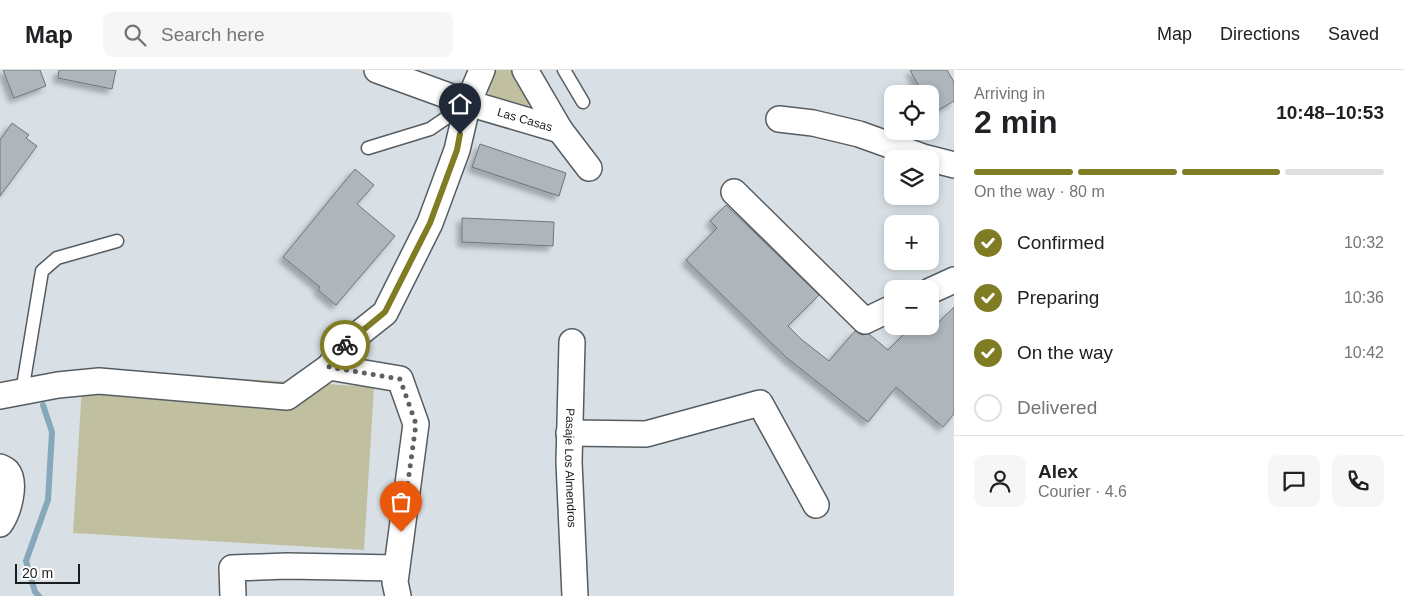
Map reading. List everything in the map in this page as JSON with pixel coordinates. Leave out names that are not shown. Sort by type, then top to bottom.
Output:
[{"type":"street","name":"Las Casas","points":[[376,70],[468,103],[560,130]]},
{"type":"street","points":[[11,394],[58,385],[99,381],[287,397],[329,367],[347,343],[385,312],[430,223],[457,150],[468,103],[482,70]]},
{"type":"street","name":"Las Casas","points":[[525,70],[560,130],[589,168]]},
{"type":"street","points":[[779,119],[813,123],[859,134],[954,165]]},
{"type":"street","points":[[734,192],[865,321],[884,312]]},
{"type":"street","points":[[939,287],[954,280]]},
{"type":"street","name":"Pasaje Los Almendros","points":[[572,342],[568,462],[575,596]]},
{"type":"street","points":[[329,367],[400,379],[416,424],[396,568],[395,582],[398,596]]},
{"type":"street","points":[[569,433],[646,434],[760,403],[816,505]]},
{"type":"street","points":[[0,467],[8,472],[12,489],[5,518],[0,524]]},
{"type":"street","points":[[232,596],[232,568],[287,566],[396,568]]},
{"type":"lane","points":[[564,70],[583,102]]},
{"type":"lane","points":[[368,148],[430,129],[468,103]]},
{"type":"lane","points":[[11,394],[42,271],[57,258],[118,241]]},
{"type":"green space","points":[[493,70],[512,70],[513,75],[530,101],[527,109],[491,99],[487,89]]},
{"type":"green space","points":[[83,369],[374,387],[364,550],[73,533]]},
{"type":"building","points":[[3,70],[40,70],[46,86],[14,98]]},
{"type":"building","points":[[59,70],[116,70],[112,89],[58,78]]},
{"type":"building","points":[[910,70],[947,70],[954,82],[954,101],[939,110],[939,85],[918,85]]},
{"type":"building","points":[[12,123],[29,135],[26,138],[37,146],[0,196],[0,140]]},
{"type":"building","points":[[480,144],[566,173],[559,196],[472,167]]},
{"type":"building","points":[[355,169],[374,185],[357,204],[395,236],[336,305],[318,290],[320,287],[283,257]]},
{"type":"building","points":[[726,205],[819,295],[788,326],[829,361],[855,331],[862,335],[869,334],[888,350],[903,335],[939,335],[939,322],[954,307],[954,414],[943,427],[896,387],[868,422],[787,358],[686,260],[717,228],[710,221]]},
{"type":"building","points":[[462,218],[554,222],[553,246],[462,242]]},
{"type":"waterway","points":[[39,596],[35,592],[26,561],[48,500],[52,432],[43,405]]},
{"type":"way so far","points":[[345,345],[329,367],[400,379],[416,424],[401,532]]},
{"type":"route","points":[[345,345],[385,312],[430,223],[457,150],[460,134]]}]
